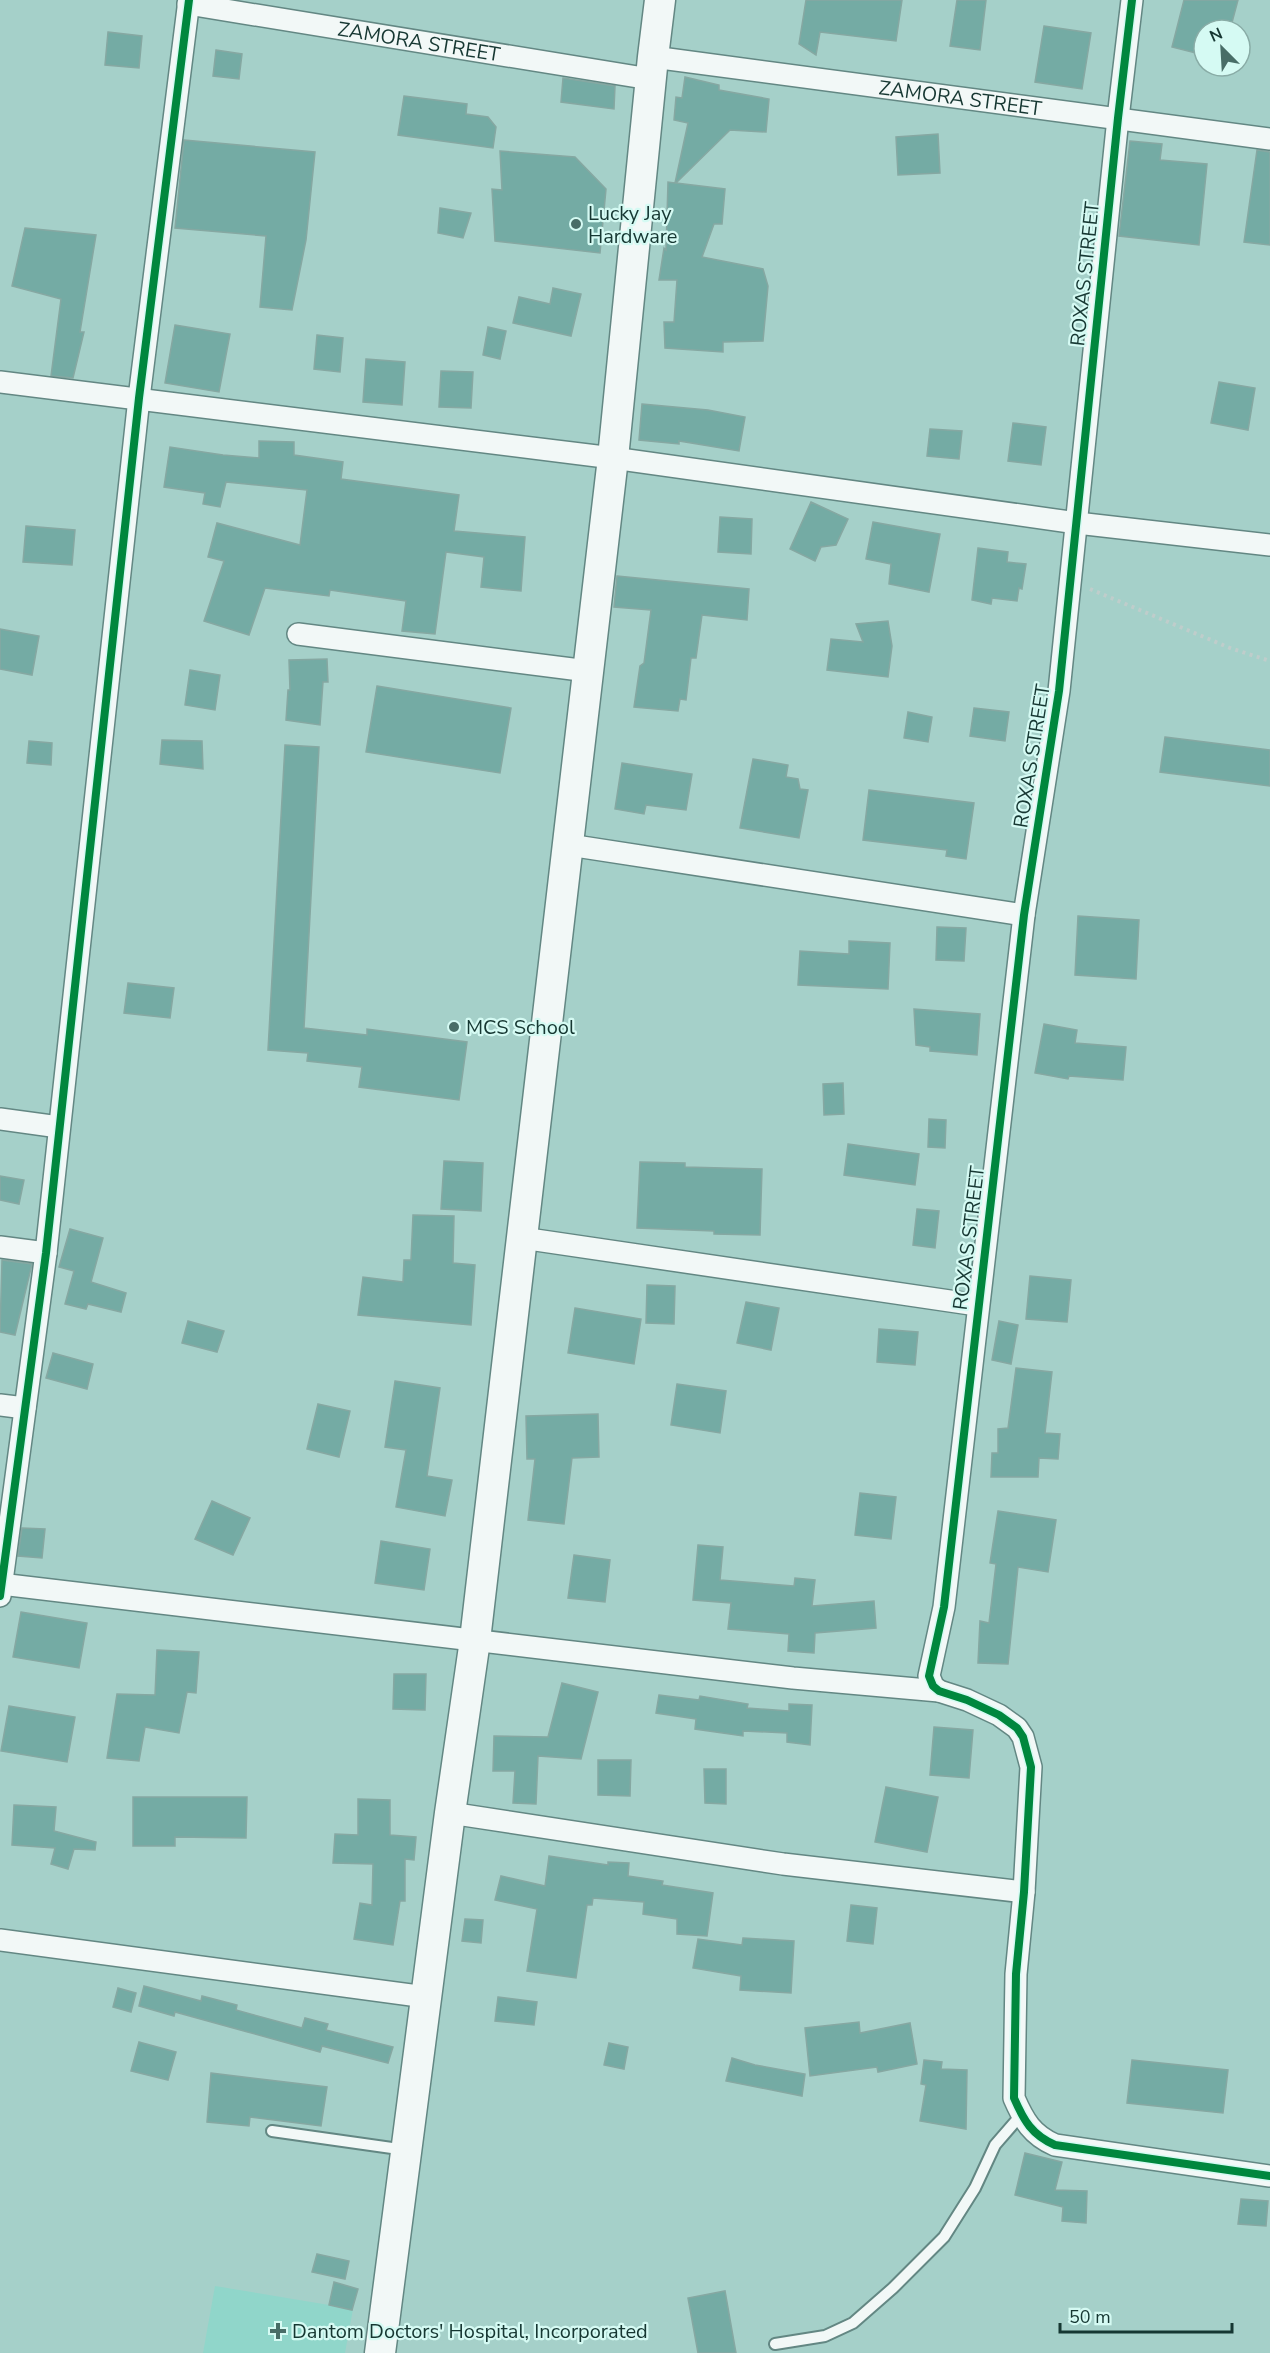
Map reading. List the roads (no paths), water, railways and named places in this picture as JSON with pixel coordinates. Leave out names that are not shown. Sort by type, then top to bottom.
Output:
[{"type":"main road","points":[[380,2353],[450,1813],[475,1640],[613,459],[651,68],[660,0]]},
{"type":"street","name":"ROXAS STREET","points":[[939,1691],[933,1686],[929,1676],[944,1607],[977,1305],[1024,915],[1059,692],[1132,0]]},
{"type":"street","name":"ZAMORA STREET","points":[[189,2],[651,68],[1118,118],[1270,139]]},
{"type":"street","points":[[189,2],[140,398],[46,1253],[1,1588],[475,1640],[793,1678],[939,1691],[967,1700],[999,1715],[1017,1728],[1023,1737],[1031,1767],[1024,1892],[1016,1974],[1014,2098],[1021,2115],[1041,2139],[1055,2145],[1270,2176]]},
{"type":"street","points":[[0,382],[613,459],[1077,523],[1270,545]]},
{"type":"street","points":[[298,634],[588,671]]},
{"type":"street","points":[[568,845],[1024,915]]},
{"type":"street","points":[[0,1119],[59,1127]]},
{"type":"street","points":[[522,1238],[977,1305]]},
{"type":"street","points":[[0,1247],[46,1253]]},
{"type":"street","points":[[0,1405],[25,1408]]},
{"type":"street","points":[[450,1813],[783,1864],[1024,1892]]},
{"type":"street","points":[[0,1940],[426,1997]]},
{"type":"lane","points":[[776,2344],[825,2336],[853,2324],[893,2288],[944,2237],[975,2188],[994,2145],[1021,2115]]},
{"type":"lane","points":[[272,2131],[406,2150]]},
{"type":"place","name":"Lucky Jay Hardware","points":[[576,224]]},
{"type":"place","name":"MCS School","points":[[454,1027]]},
{"type":"place","name":"Dantom Doctors' Hospital, Incorporated","points":[[278,2331]]}]
